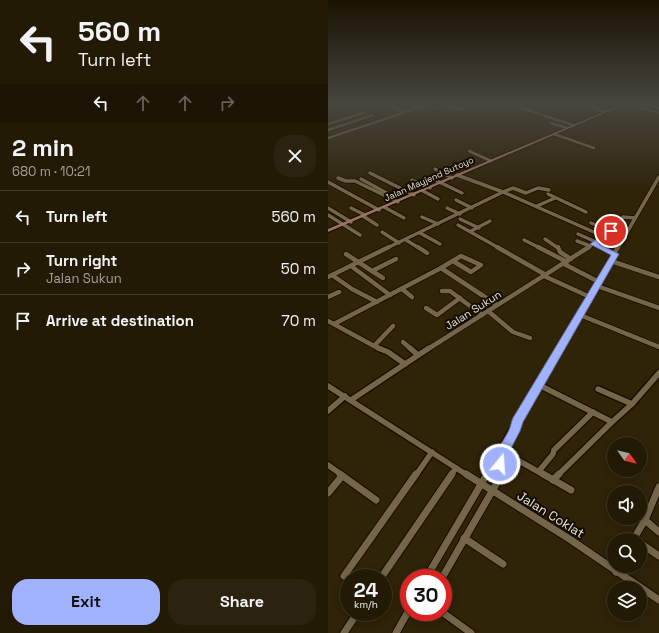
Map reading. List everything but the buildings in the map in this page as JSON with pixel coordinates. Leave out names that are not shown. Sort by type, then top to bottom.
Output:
[{"type":"street","points":[[328,138],[341,134]]},
{"type":"street","points":[[554,134],[594,148]]},
{"type":"street","name":"Jalan Mayjend Sutoyo","points":[[328,232],[491,160],[554,134]]},
{"type":"street","points":[[469,151],[491,160]]},
{"type":"street","points":[[435,169],[452,178]]},
{"type":"street","points":[[370,173],[414,195]]},
{"type":"street","points":[[458,175],[474,182],[487,185],[537,206],[605,237]]},
{"type":"street","points":[[431,569],[539,386],[659,177]]},
{"type":"street","points":[[338,178],[346,181],[355,181],[399,201]]},
{"type":"street","points":[[431,178],[462,193]]},
{"type":"street","points":[[361,179],[399,201]]},
{"type":"street","points":[[412,180],[430,188]]},
{"type":"street","points":[[328,182],[379,210]]},
{"type":"street","points":[[330,276],[513,188],[526,193],[538,188],[548,192],[555,198],[586,212]]},
{"type":"street","points":[[423,191],[438,199]]},
{"type":"street","points":[[537,206],[555,198]]},
{"type":"street","points":[[456,200],[472,208]]},
{"type":"street","points":[[384,207],[404,218]]},
{"type":"street","points":[[328,208],[351,222]]},
{"type":"street","points":[[351,208],[377,225]]},
{"type":"street","points":[[447,208],[460,214]]},
{"type":"street","points":[[328,215],[360,235]]},
{"type":"street","points":[[422,217],[438,224]]},
{"type":"street","name":"Jalan Sukun","points":[[351,400],[418,355],[605,237],[624,217],[635,218]]},
{"type":"street","points":[[460,219],[479,228]]},
{"type":"street","points":[[471,231],[490,221]]},
{"type":"street","points":[[592,223],[611,231]]},
{"type":"street","points":[[458,225],[471,231],[545,276],[590,297]]},
{"type":"street","points":[[328,226],[333,229]]},
{"type":"street","points":[[382,232],[398,243]]},
{"type":"street","points":[[420,233],[440,244]]},
{"type":"street","points":[[578,234],[593,244],[615,254]]},
{"type":"street","points":[[545,239],[557,246],[567,261]]},
{"type":"street","points":[[406,240],[427,253]]},
{"type":"street","points":[[524,240],[567,261],[598,284],[659,308]]},
{"type":"street","points":[[577,241],[593,244]]},
{"type":"street","points":[[346,254],[383,278]]},
{"type":"street","points":[[334,324],[402,289],[461,256],[465,256],[482,266],[471,272],[453,261]]},
{"type":"street","points":[[372,271],[396,259]]},
{"type":"street","points":[[611,261],[659,277]]},
{"type":"street","points":[[351,266],[390,295]]},
{"type":"street","points":[[441,268],[497,305]]},
{"type":"street","points":[[330,276],[376,302]]},
{"type":"street","points":[[402,289],[412,297]]},
{"type":"street","points":[[442,291],[448,290],[482,315]]},
{"type":"street","points":[[328,297],[339,292]]},
{"type":"street","points":[[426,308],[437,315],[460,298]]},
{"type":"street","points":[[488,311],[513,332],[525,338],[530,338]]},
{"type":"street","points":[[580,314],[659,347]]},
{"type":"street","points":[[328,321],[388,352],[404,364]]},
{"type":"street","points":[[374,346],[382,341],[393,326]]},
{"type":"street","points":[[403,342],[418,355]]},
{"type":"street","points":[[553,480],[583,449],[632,404],[659,374]]},
{"type":"street","name":"Jalan Coklat","points":[[328,386],[480,484],[607,563]]},
{"type":"street","points":[[539,386],[612,422]]},
{"type":"street","points":[[598,389],[632,404]]},
{"type":"street","points":[[328,411],[345,396]]},
{"type":"street","points":[[539,471],[553,454],[554,450],[593,412]]},
{"type":"street","points":[[503,472],[500,464],[500,458],[514,431],[517,421]]},
{"type":"street","points":[[349,569],[432,452]]},
{"type":"street","points":[[447,569],[503,472],[514,458],[571,490]]},
{"type":"street","points":[[328,465],[376,500]]},
{"type":"street","points":[[387,569],[456,468]]},
{"type":"street","points":[[328,493],[342,476]]},
{"type":"street","points":[[647,515],[659,487]]},
{"type":"street","points":[[647,522],[659,532]]},
{"type":"street","points":[[464,538],[503,564]]},
{"type":"street","points":[[647,548],[659,556]]},
{"type":"street","name":"Jalan Coklat","points":[[622,573],[659,600]]},
{"type":"street","points":[[452,619],[471,633]]},
{"type":"street","points":[[344,633],[352,621]]},
{"type":"street","points":[[396,633],[403,621]]},
{"type":"route","points":[[500,464],[500,458],[516,428],[517,421],[539,386],[615,254],[594,244],[611,231]]}]
